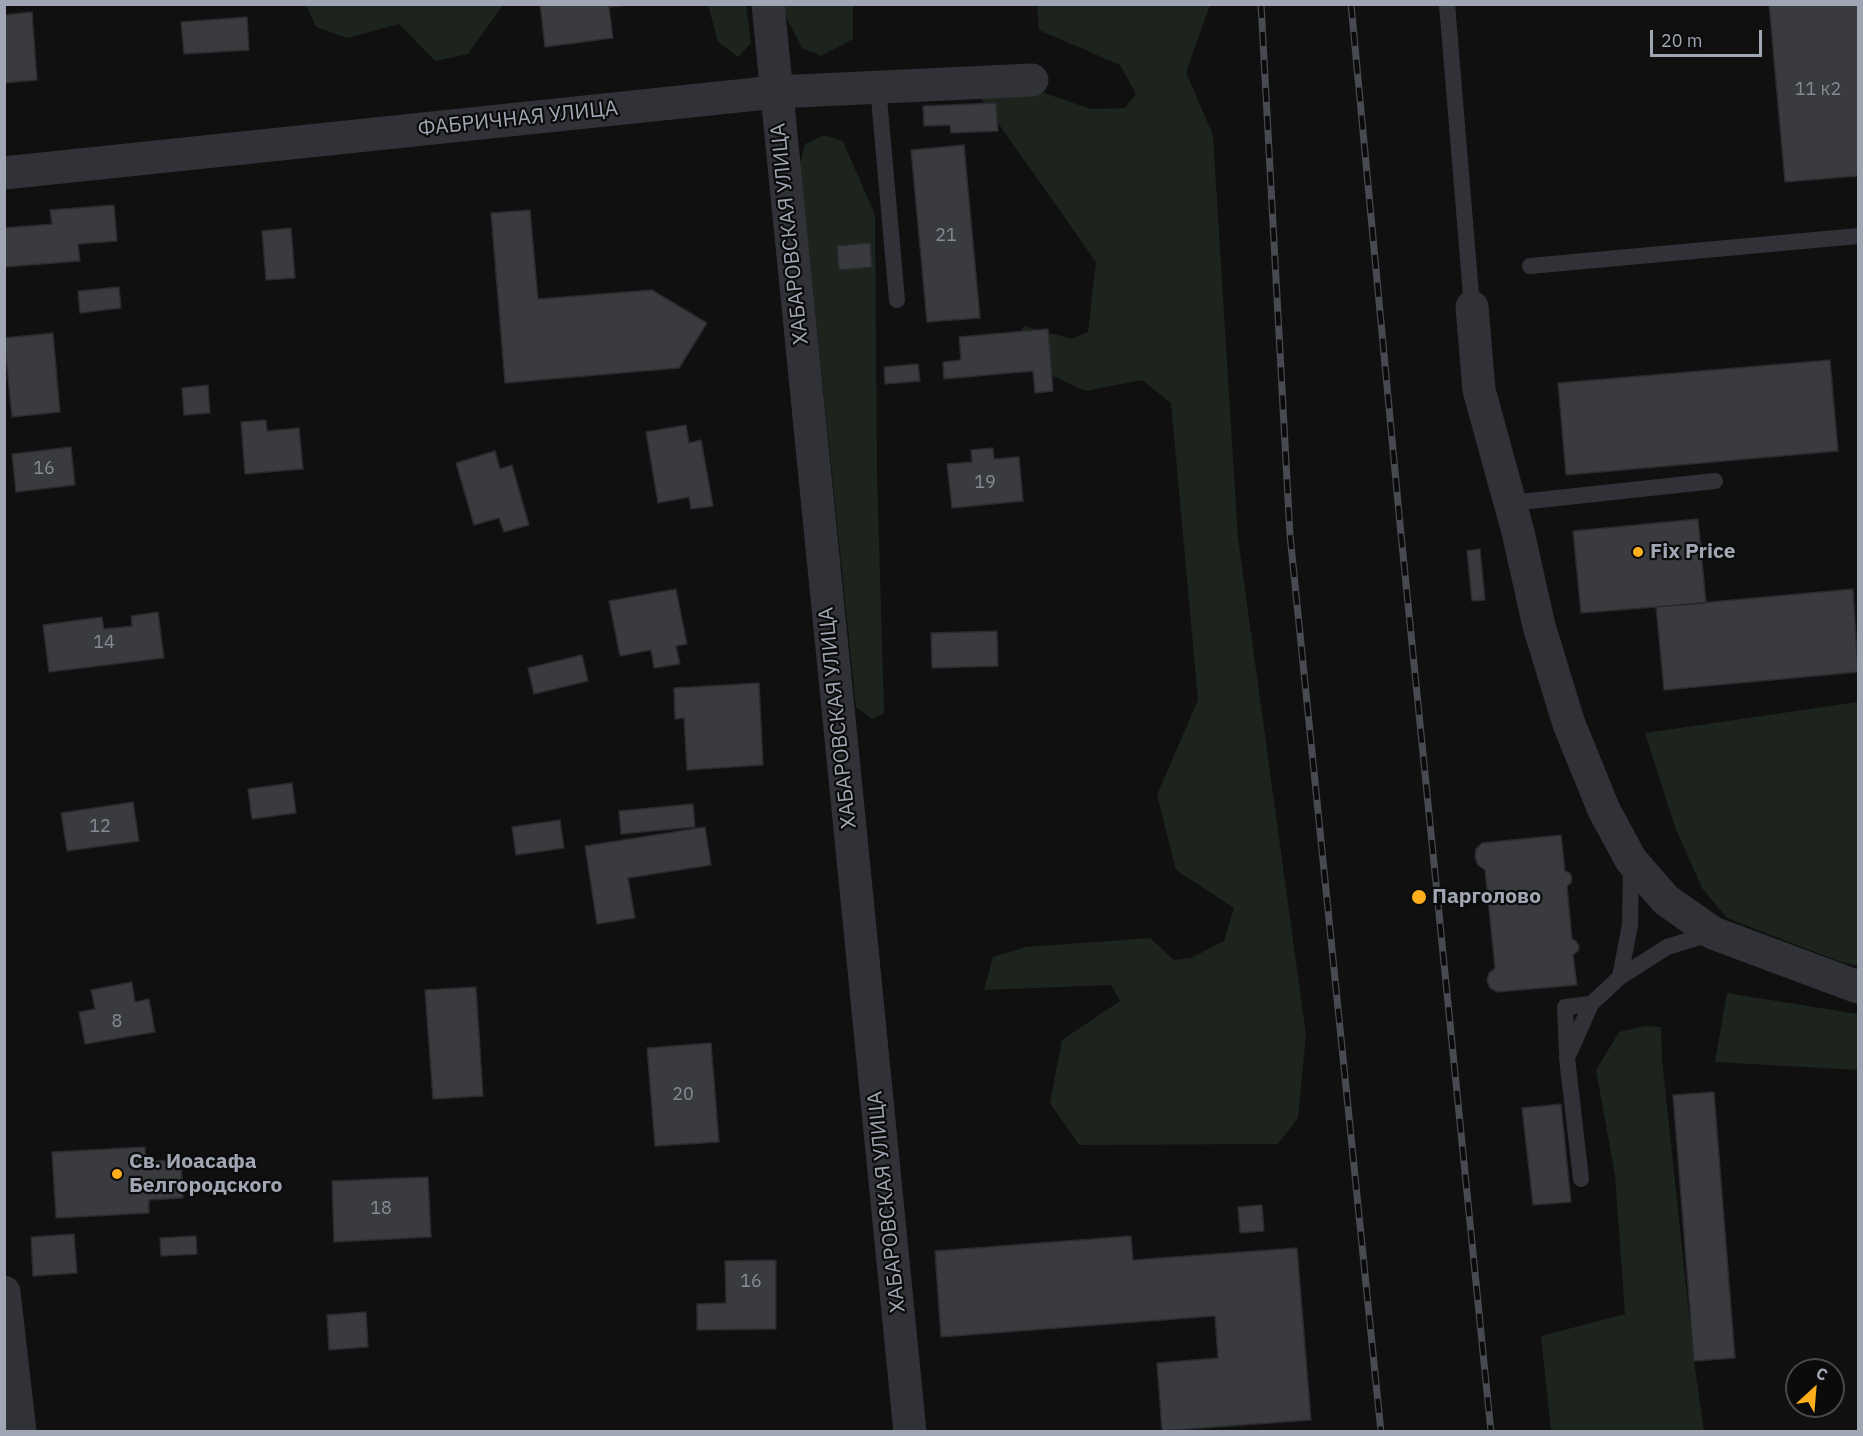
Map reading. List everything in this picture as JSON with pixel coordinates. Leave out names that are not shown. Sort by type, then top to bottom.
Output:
[{"type":"street","name":"ХАБАРОВСКАЯ УЛИЦА","points":[[768,4],[910,1431]]},
{"type":"street","name":"ФАБРИЧНАЯ УЛИЦА","points":[[4,173],[776,92],[1032,80]]},
{"type":"street","points":[[1472,307],[1479,390],[1511,503],[1539,626],[1569,724],[1605,810],[1631,860],[1666,900],[1713,933],[1858,987]]},
{"type":"street","points":[[4,1292],[20,1431]]},
{"type":"lane","points":[[1447,4],[1472,307]]},
{"type":"lane","points":[[878,87],[897,300]]},
{"type":"lane","points":[[1530,266],[1858,236]]},
{"type":"lane","points":[[1511,503],[1715,481]]},
{"type":"lane","points":[[1620,977],[1630,925],[1631,860]]},
{"type":"lane","points":[[1581,1179],[1568,1058],[1591,1004],[1620,977],[1667,946],[1713,933]]},
{"type":"shaded area","points":[[306,5],[501,5],[501,8],[468,54],[435,61],[399,24],[347,38],[316,27]]},
{"type":"shaded area","points":[[708,5],[746,5],[751,43],[738,57],[718,42]]},
{"type":"shaded area","points":[[784,5],[853,5],[853,39],[821,56],[802,48],[785,15]]},
{"type":"shaded area","points":[[1037,5],[1210,5],[1186,72],[1213,135],[1238,538],[1306,1035],[1298,1118],[1278,1144],[1079,1145],[1050,1103],[1062,1040],[1120,1001],[1111,985],[984,990],[993,957],[1026,947],[1150,938],[1174,960],[1191,958],[1224,941],[1234,908],[1176,870],[1157,795],[1198,700],[1171,403],[1142,380],[1086,391],[1006,355],[1024,326],[1072,339],[1088,332],[1096,262],[972,86],[1006,80],[1091,109],[1125,108],[1136,94],[1120,65],[1039,30]]},
{"type":"shaded area","points":[[824,135],[843,141],[875,215],[877,473],[884,713],[872,719],[856,707],[800,163],[805,144]]},
{"type":"shaded area","points":[[1858,702],[1858,966],[1838,961],[1727,918],[1702,888],[1675,827],[1645,733]]},
{"type":"shaded area","points":[[1727,993],[1858,1014],[1858,1070],[1715,1062]]},
{"type":"shaded area","points":[[1645,1026],[1661,1027],[1662,1059],[1694,1361],[1704,1431],[1551,1431],[1541,1336],[1625,1314],[1615,1175],[1596,1070],[1619,1032]]},
{"type":"building","points":[[540,4],[629,5],[609,7],[613,38],[545,47]]},
{"type":"building","points":[[1769,4],[1858,4],[1858,176],[1785,182]]},
{"type":"building","points":[[32,12],[37,80],[4,83],[4,15]]},
{"type":"building","points":[[247,17],[249,50],[184,54],[181,22]]},
{"type":"building","points":[[996,103],[998,131],[951,133],[950,125],[924,126],[923,106]]},
{"type":"building","points":[[964,145],[980,318],[927,322],[911,150]]},
{"type":"building","points":[[114,205],[117,241],[78,244],[80,261],[4,267],[4,228],[52,224],[50,210]]},
{"type":"building","points":[[530,210],[538,299],[652,290],[707,323],[679,368],[505,383],[491,213]]},
{"type":"building","points":[[291,228],[295,278],[266,280],[262,231]]},
{"type":"building","points":[[870,243],[872,267],[839,270],[837,246]]},
{"type":"building","points":[[119,287],[121,308],[80,313],[78,291]]},
{"type":"building","points":[[1048,329],[1053,391],[1035,393],[1033,371],[944,379],[943,362],[961,360],[959,337]]},
{"type":"building","points":[[53,333],[60,412],[12,417],[4,338]]},
{"type":"building","points":[[1830,360],[1838,451],[1566,475],[1558,383]]},
{"type":"building","points":[[918,364],[920,381],[885,384],[884,367]]},
{"type":"building","points":[[208,385],[210,413],[184,415],[182,388]]},
{"type":"building","points":[[266,420],[267,431],[299,428],[303,469],[245,474],[241,422]]},
{"type":"building","points":[[686,425],[689,443],[701,440],[713,506],[691,509],[689,497],[658,503],[646,432]]},
{"type":"building","points":[[71,447],[75,485],[16,492],[12,454]]},
{"type":"building","points":[[993,448],[994,459],[1019,457],[1023,501],[952,508],[947,464],[972,462],[971,450]]},
{"type":"building","points":[[495,451],[500,469],[512,465],[529,525],[504,532],[499,518],[474,525],[456,463]]},
{"type":"building","name":"Fix Price","points":[[1698,519],[1706,603],[1581,613],[1573,531]]},
{"type":"building","points":[[1480,549],[1485,600],[1472,601],[1467,551]]},
{"type":"building","points":[[676,589],[687,644],[676,646],[680,664],[654,668],[651,650],[620,656],[609,601]]},
{"type":"building","points":[[1853,589],[1858,672],[1664,690],[1656,607]]},
{"type":"building","points":[[158,612],[164,658],[49,672],[43,625],[102,617],[104,629],[132,626],[131,616]]},
{"type":"building","points":[[997,631],[998,666],[932,668],[931,633]]},
{"type":"building","points":[[582,655],[588,681],[534,694],[528,668]]},
{"type":"building","points":[[759,683],[763,765],[687,770],[684,718],[675,719],[674,688]]},
{"type":"building","points":[[292,783],[296,813],[252,819],[248,789]]},
{"type":"building","points":[[133,802],[139,841],[67,851],[61,813]]},
{"type":"building","points":[[693,804],[695,827],[621,834],[619,811]]},
{"type":"building","points":[[560,820],[564,848],[516,855],[512,827]]},
{"type":"building","points":[[705,827],[711,865],[628,878],[635,918],[597,924],[585,846]]},
{"type":"building","name":"Парголово","points":[[1561,835],[1565,871],[1570,873],[1572,878],[1571,883],[1567,886],[1572,939],[1579,946],[1578,951],[1573,955],[1577,985],[1497,992],[1490,988],[1487,981],[1489,973],[1495,968],[1485,870],[1478,865],[1475,857],[1476,849],[1482,843]]},
{"type":"building","points":[[132,982],[135,1002],[149,999],[155,1032],[85,1044],[79,1012],[95,1009],[91,990]]},
{"type":"building","points":[[476,987],[483,1096],[433,1099],[425,990]]},
{"type":"building","points":[[711,1043],[719,1142],[655,1146],[647,1048]]},
{"type":"building","points":[[1714,1092],[1735,1358],[1694,1361],[1673,1095]]},
{"type":"building","points":[[1561,1104],[1571,1202],[1533,1205],[1522,1108]]},
{"type":"building","name":"Св. Иоасафа Белгородского","points":[[145,1147],[146,1162],[181,1159],[183,1198],[149,1200],[149,1213],[56,1218],[52,1152]]},
{"type":"building","points":[[428,1177],[431,1237],[334,1242],[332,1181]]},
{"type":"building","points":[[1262,1205],[1264,1231],[1240,1233],[1238,1207]]},
{"type":"building","points":[[74,1234],[77,1273],[33,1276],[31,1237]]},
{"type":"building","points":[[196,1236],[197,1254],[161,1256],[160,1238]]},
{"type":"building","points":[[1131,1236],[1133,1260],[1297,1248],[1311,1420],[1162,1431],[1157,1363],[1218,1358],[1215,1316],[941,1337],[935,1251]]},
{"type":"building","points":[[776,1260],[776,1329],[697,1330],[697,1304],[726,1303],[725,1261]]},
{"type":"building","points":[[366,1312],[368,1347],[329,1350],[327,1315]]},
{"type":"railway","points":[[1261,4],[1290,535],[1381,1432]]},
{"type":"railway","points":[[1351,4],[1400,524],[1491,1432]]},
{"type":"place","name":"Fix Price","points":[[1638,552]]},
{"type":"place","name":"Парголово","points":[[1419,897]]},
{"type":"place","name":"Св. Иоасафа Белгородского","points":[[117,1174]]}]
